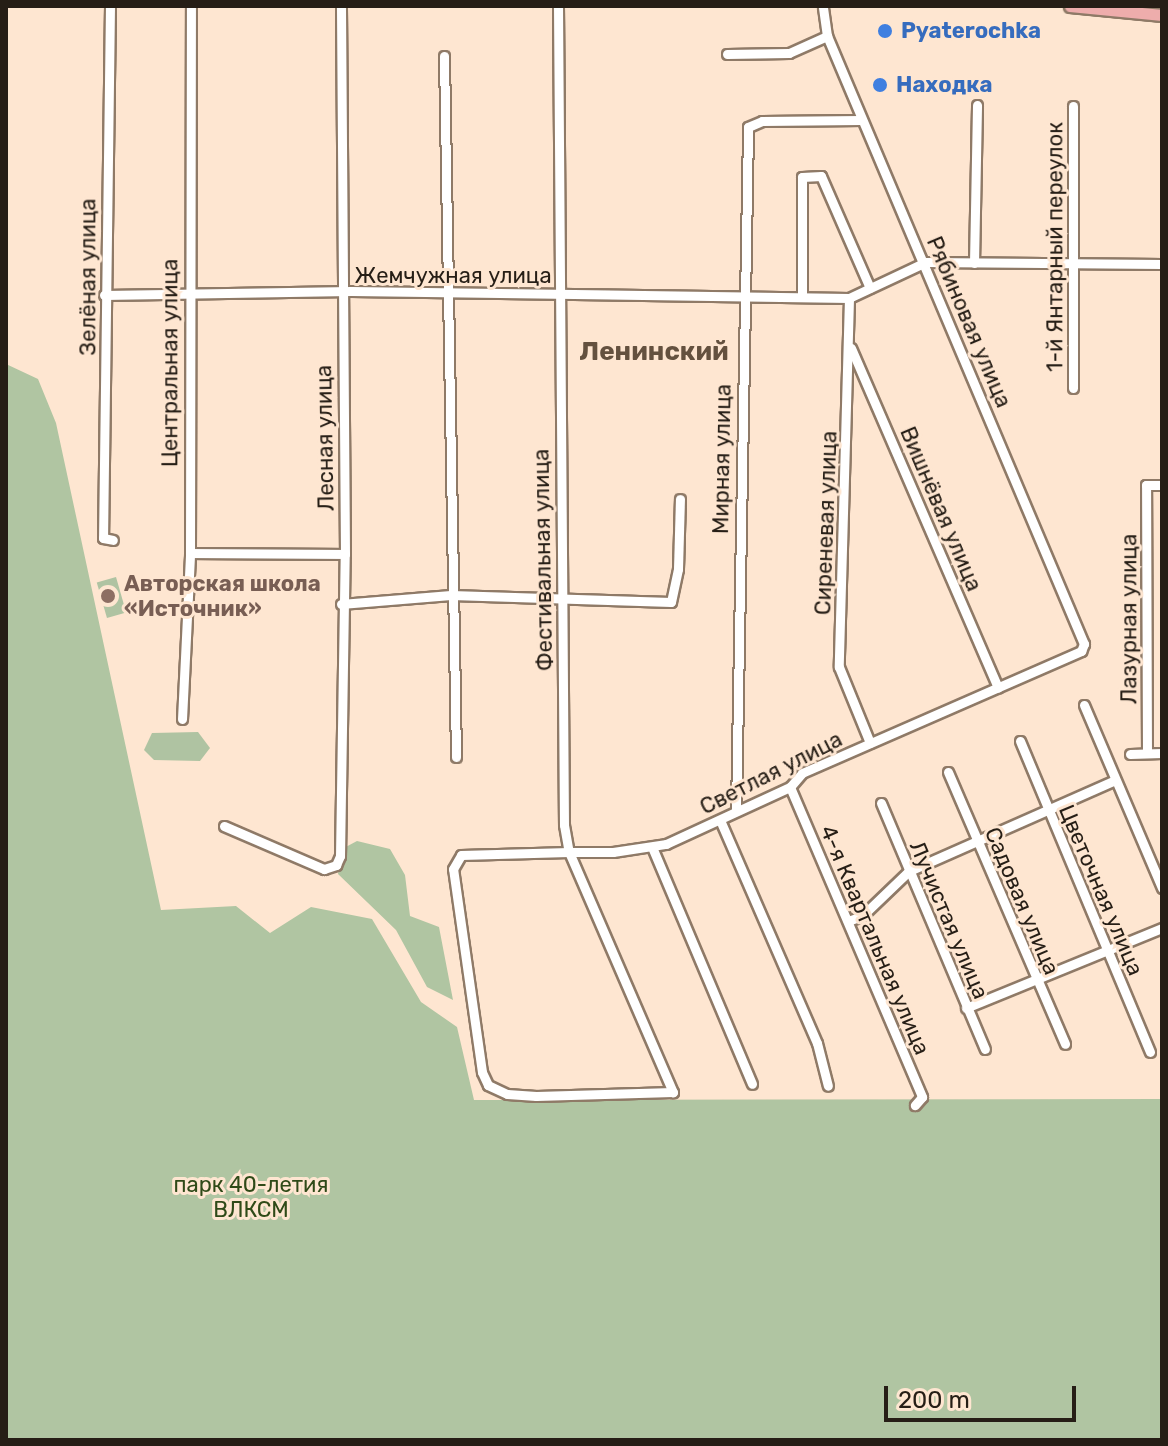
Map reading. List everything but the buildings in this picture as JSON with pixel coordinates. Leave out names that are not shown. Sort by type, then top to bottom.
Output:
[{"type":"main road","points":[[1070,6],[1162,15]]},
{"type":"street","name":"Зелёная улица","points":[[110,6],[103,538],[113,540]]},
{"type":"street","name":"Центральная улица","points":[[182,719],[190,553],[187,295],[191,6]]},
{"type":"street","name":"Лесная улица","points":[[224,826],[324,869],[333,868],[341,846],[341,604],[345,554],[340,295],[341,6]]},
{"type":"street","name":"Фестивальная улица","points":[[488,1085],[507,1094],[536,1096],[673,1092],[569,852],[561,601],[558,6]]},
{"type":"street","name":"Рябиновая улица","points":[[823,6],[827,36],[861,120],[926,262],[1084,644],[1081,651]]},
{"type":"street","points":[[727,54],[789,53],[827,36]]},
{"type":"street","points":[[444,56],[456,757]]},
{"type":"street","points":[[974,263],[977,105]]},
{"type":"street","name":"1-й Янтарный переулок","points":[[1073,106],[1070,264],[1073,388]]},
{"type":"street","name":"Мирная улица","points":[[736,811],[742,295],[748,127],[762,121],[861,120]]},
{"type":"street","points":[[802,297],[802,177],[821,176],[870,288]]},
{"type":"street","points":[[849,298],[926,262],[1162,264]]},
{"type":"street","name":"Жемчужная улица","points":[[104,295],[448,292],[849,298]]},
{"type":"street","name":"Сиреневая улица","points":[[849,298],[839,667],[870,743]]},
{"type":"street","name":"Вишнёвая улица","points":[[850,345],[998,688]]},
{"type":"street","name":"Лазурная улица","points":[[1147,753],[1146,485],[1162,485]]},
{"type":"street","points":[[341,604],[451,595],[561,601],[675,599],[680,499]]},
{"type":"street","points":[[190,553],[345,554]]},
{"type":"street","name":"Светлая улица","points":[[488,1085],[453,869],[461,855],[652,847],[790,787],[802,773],[1081,651]]},
{"type":"street","points":[[1084,705],[1162,888]]},
{"type":"street","name":"Цветочная улица","points":[[1020,741],[1150,1052]]},
{"type":"street","points":[[1130,754],[1162,753]]},
{"type":"street","name":"Садовая улица","points":[[948,772],[1065,1044]]},
{"type":"street","points":[[848,921],[862,916],[909,871],[1115,780]]},
{"type":"street","name":"4-я Квартальная улица","points":[[790,787],[922,1097],[915,1105]]},
{"type":"street","name":"Лучистая улица","points":[[881,803],[985,1049]]},
{"type":"street","points":[[720,820],[811,1030],[828,1086]]},
{"type":"street","points":[[652,847],[752,1084]]},
{"type":"street","points":[[966,1008],[1162,928]]},
{"type":"green space","name":"парк 40-летия ВЛКСМ","points":[[6,364],[38,379],[56,423],[161,910],[236,906],[270,933],[311,907],[372,919],[421,1002],[457,1027],[474,1100],[1162,1099],[1162,1440],[6,1440]]},
{"type":"green space","points":[[116,577],[126,613],[107,618],[97,583]]},
{"type":"green space","points":[[198,732],[210,748],[200,761],[154,760],[144,750],[152,733]]},
{"type":"green space","points":[[357,841],[390,849],[405,875],[410,916],[439,927],[453,1000],[427,987],[396,930],[338,874],[342,849]]},
{"type":"place","name":"Pyaterochka","points":[[885,31]]},
{"type":"place","name":"Находка","points":[[880,85]]},
{"type":"place","name":"Авторская школа «Источник»","points":[[108,596]]},
{"type":"district","name":"Ленинский","points":[[654,352]]}]
